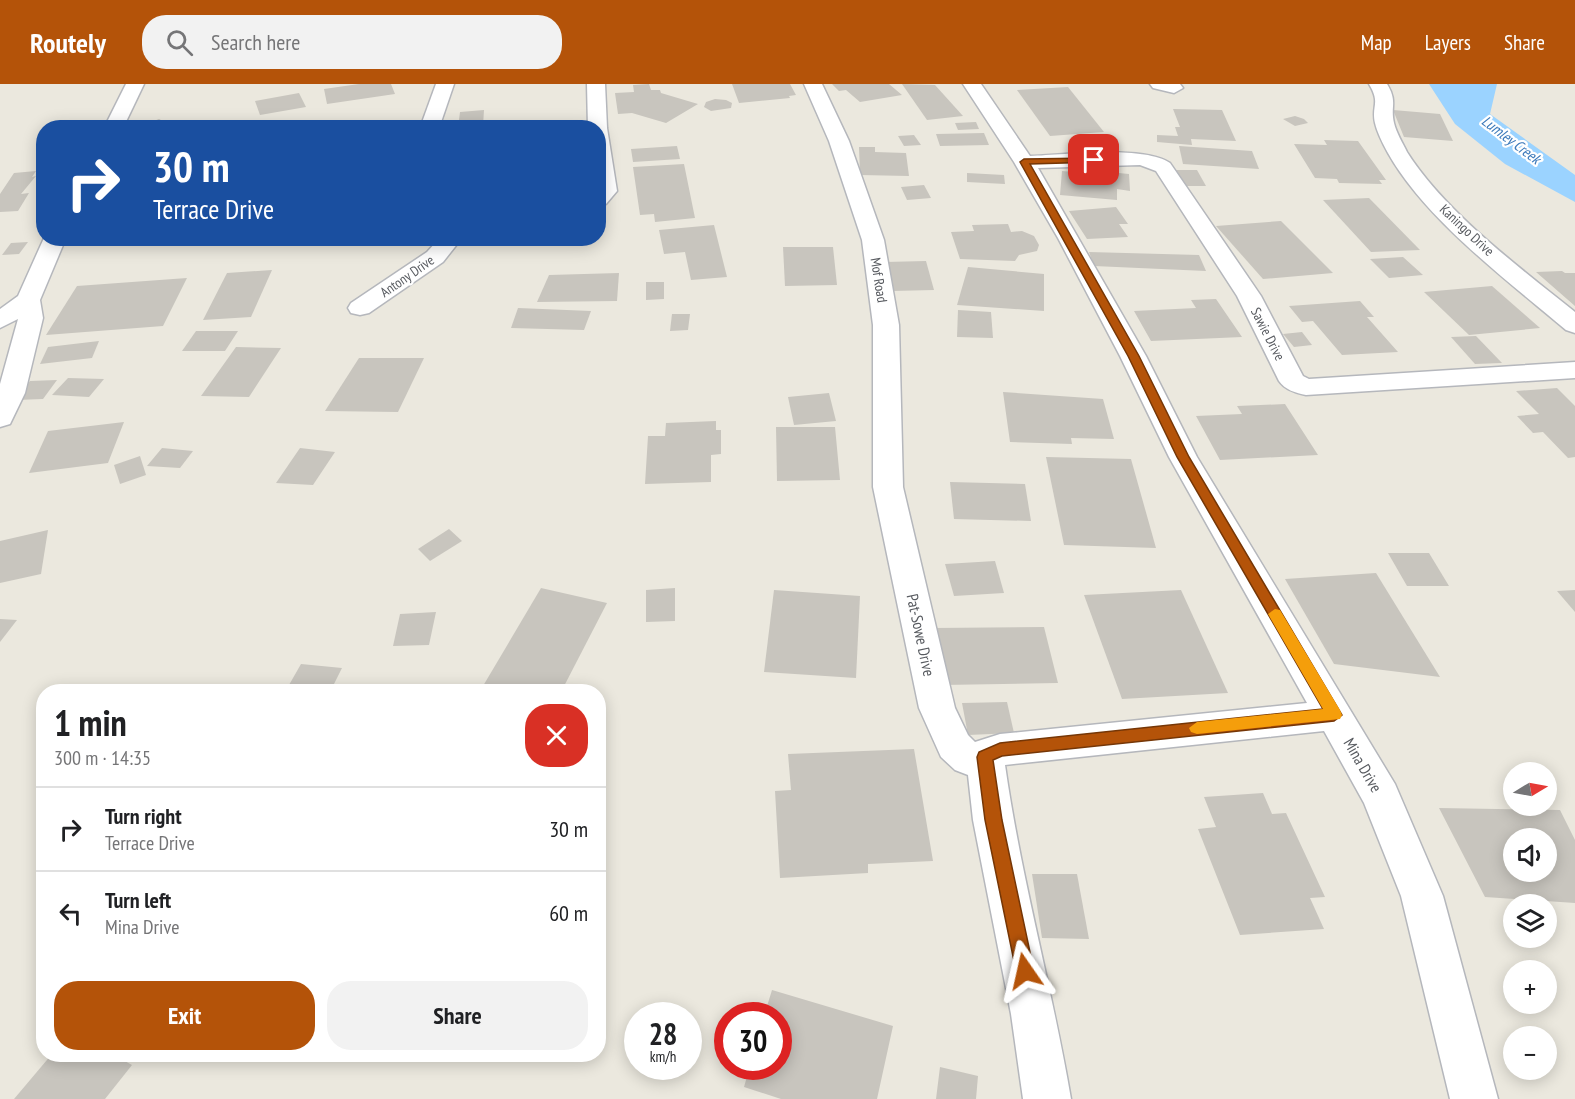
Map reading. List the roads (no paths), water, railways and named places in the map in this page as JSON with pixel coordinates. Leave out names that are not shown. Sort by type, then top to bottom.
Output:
[{"type":"street","points":[[117,120],[135,84]]},
{"type":"street","points":[[432,120],[445,84]]},
{"type":"street","points":[[596,84],[598,120]]},
{"type":"street","name":"Mof Road","points":[[813,84],[839,141],[873,240],[886,325],[888,487]]},
{"type":"street","name":"Mina Drive","points":[[972,84],[1024,162],[1133,356],[1183,457],[1381,796],[1422,896],[1474,1099]]},
{"type":"street","name":"Kaningo Drive","points":[[1378,84],[1386,97],[1382,105],[1383,128],[1402,158],[1443,210],[1575,325]]},
{"type":"street","name":"Sawie Drive","points":[[1024,162],[1140,159],[1154,161],[1163,166],[1249,296],[1292,381],[1306,387],[1575,370]]},
{"type":"street","points":[[0,321],[28,300],[52,246]]},
{"type":"street","name":"Antony Drive","points":[[360,308],[435,257],[444,246]]},
{"type":"street","points":[[0,418],[11,393],[31,318],[28,300]]},
{"type":"street","name":"Pat-Sowe Drive","points":[[888,487],[937,708],[954,746],[968,759],[985,757]]},
{"type":"street","points":[[1047,1099],[1034,1014],[993,820],[985,757],[1000,750],[1334,715]]},
{"type":"water","name":"Lumley Creek","points":[[1429,84],[1497,84],[1490,114],[1575,175],[1575,202],[1505,164],[1455,124]]}]
